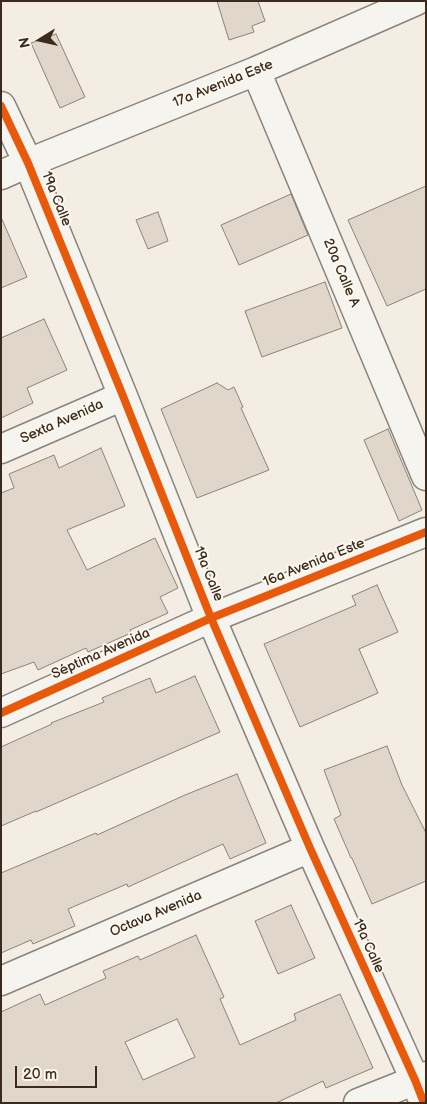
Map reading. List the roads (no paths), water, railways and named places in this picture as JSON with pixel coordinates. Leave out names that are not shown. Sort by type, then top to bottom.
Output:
[{"type":"street","name":"17a Avenida Este","points":[[1,175],[256,71],[416,1]]},
{"type":"street","name":"20a Calle A","points":[[256,71],[426,476]]},
{"type":"street","name":"19a Calle","points":[[1,106],[28,163],[211,618],[310,848],[422,1086]]},
{"type":"street","name":"Sexta Avenida","points":[[1,449],[123,396]]},
{"type":"street","name":"16a Avenida Este","points":[[211,618],[426,532]]},
{"type":"street","name":"Séptima Avenida","points":[[1,713],[211,618]]},
{"type":"street","name":"Octava Avenida","points":[[1,981],[310,848]]},
{"type":"street","points":[[358,1103],[422,1086]]}]
